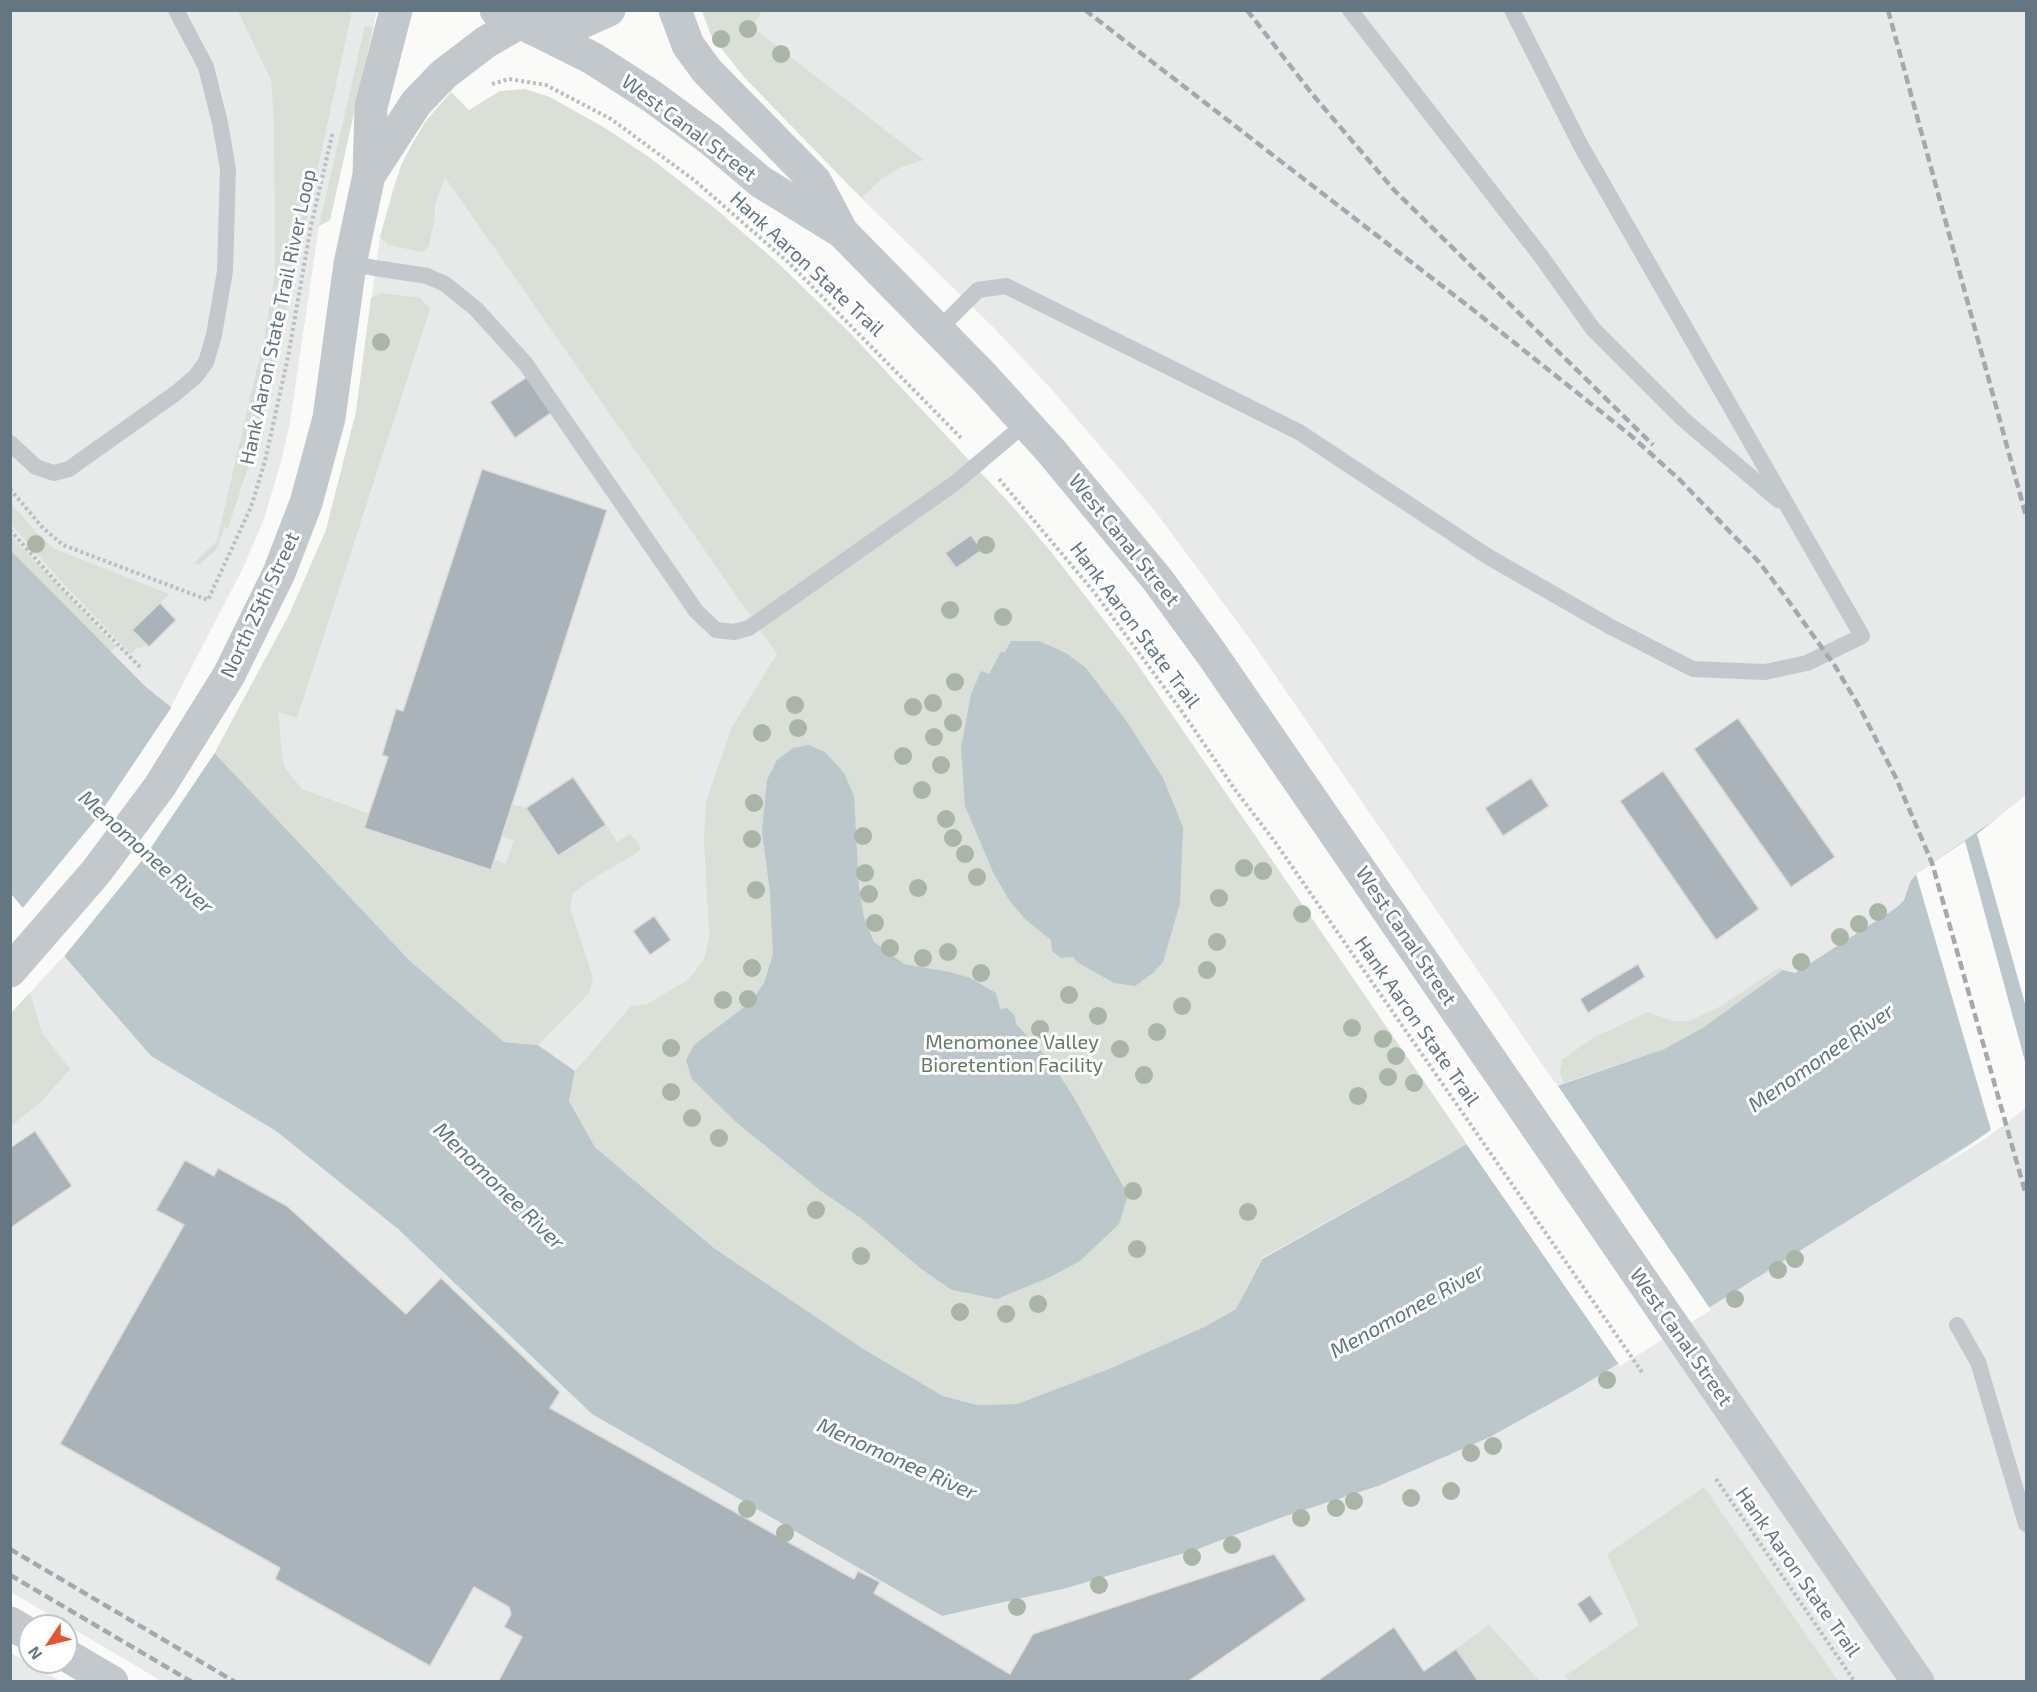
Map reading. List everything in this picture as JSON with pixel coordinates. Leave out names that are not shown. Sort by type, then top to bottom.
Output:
[{"type":"street","name":"North 25th Street","points":[[10,971],[60,916],[128,833],[191,740],[229,675],[279,573],[314,476],[329,418],[350,264],[369,175],[371,107],[396,10]]},
{"type":"street","points":[[516,21],[580,23],[609,10]]},
{"type":"street","name":"West Canal Street","points":[[675,10],[693,52],[707,71],[815,181],[842,232]]},
{"type":"street","name":"North 25th Street","points":[[369,175],[416,104],[444,74],[516,21]]},
{"type":"street","name":"West Canal Street","points":[[516,21],[592,58],[650,95],[710,139],[760,182],[842,232],[939,330],[1026,423],[1102,510],[1211,652],[1918,1682]]},
{"type":"street","points":[[78,1662],[112,1682]]},
{"type":"lane","points":[[10,443],[36,467],[54,473],[69,469],[176,393],[196,376],[206,362],[214,335],[225,271],[228,170],[220,123],[206,67],[176,10]]},
{"type":"lane","points":[[1350,10],[1540,255],[1593,329],[1683,419],[1787,508]]},
{"type":"lane","points":[[939,330],[978,290],[1006,286],[1299,432],[1487,556],[1611,627],[1693,669],[1766,672],[1807,663],[1862,636],[1581,146],[1512,10]]},
{"type":"lane","points":[[350,264],[427,276],[445,284],[476,309],[525,363],[696,611],[716,630],[734,632],[749,628],[928,504],[983,461],[1026,423]]},
{"type":"lane","points":[[1957,1325],[1978,1362],[2026,1524]]},
{"type":"path","name":"Hank Aaron State Trail","points":[[485,87],[509,79],[546,85],[611,119],[694,180],[788,262],[903,376],[1022,504],[1094,592],[1275,842],[1642,1372]]},
{"type":"path","name":"Hank Aaron State Trail River Loop","points":[[10,489],[44,528],[63,545],[208,600],[250,507],[265,461],[288,357],[311,226],[335,121]]},
{"type":"path","points":[[10,530],[58,584],[140,667]]},
{"type":"path","name":"Hank Aaron State Trail","points":[[1716,1479],[1855,1682]]},
{"type":"shaded area","points":[[10,11],[377,11],[330,220],[319,226],[290,422],[281,462],[264,519],[243,568],[171,707],[146,687],[11,550]]},
{"type":"shaded area","points":[[702,11],[2026,11],[2026,798],[1916,874],[1910,882],[1904,900],[1896,908],[1795,973],[1787,973],[1704,1027],[1557,1086],[1255,646],[1155,511],[1054,392],[994,328],[848,185],[744,77],[711,35]]},
{"type":"shaded area","points":[[451,92],[746,608],[777,654],[758,687],[704,842],[709,938],[704,958],[689,979],[647,1004],[631,1006],[575,1071],[538,1045],[504,1042],[410,961],[214,754],[289,615],[326,530],[356,412],[380,237],[394,185],[413,141]]},
{"type":"shaded area","points":[[64,956],[151,1056],[276,1131],[398,1229],[592,1414],[942,1616],[1067,1588],[1198,1549],[1283,1517],[1378,1486],[1490,1437],[1582,1386],[1728,1296],[1983,1136],[2026,1104],[2026,1681],[163,1682],[78,1632],[78,1614],[48,1614],[11,1592],[11,1013]]},
{"type":"shaded area","points":[[11,1653],[18,1657],[18,1674],[48,1674],[60,1681],[11,1681]]},
{"type":"green space","points":[[238,11],[352,11],[279,346],[252,455],[228,528],[224,527],[217,549],[200,564],[193,564],[217,541],[266,329],[275,273],[274,122],[271,80]]},
{"type":"green space","points":[[702,11],[762,11],[752,27],[924,160],[901,167],[881,179],[862,198],[744,77],[711,35]]},
{"type":"green space","points":[[365,26],[373,28],[330,220],[319,226]]},
{"type":"green space","name":"Menomonee Valley Bioretention Facility","points":[[525,89],[550,97],[605,128],[649,157],[717,210],[779,264],[851,334],[1013,507],[1052,553],[1131,655],[1467,1144],[1262,1258],[1236,1309],[1204,1327],[1111,1368],[1017,1404],[978,1405],[943,1396],[862,1348],[714,1248],[595,1147],[569,1101],[575,1071],[631,1006],[647,1004],[689,979],[704,958],[709,938],[704,842],[706,801],[732,727],[777,654],[445,177],[435,204],[429,246],[422,252],[388,245],[380,237],[401,165],[425,122],[451,92],[469,110],[500,91]]},
{"type":"green space","points":[[381,293],[420,298],[430,309],[297,718],[278,712],[282,755],[285,768],[302,789],[506,864],[514,840],[501,836],[512,804],[526,808],[558,856],[606,825],[617,842],[630,834],[638,842],[641,848],[635,854],[573,893],[570,908],[593,978],[589,993],[538,1045],[504,1042],[410,961],[214,754],[289,615],[326,530],[356,412],[371,298]]},
{"type":"green space","points":[[10,502],[41,538],[55,549],[169,594],[132,630],[146,644],[142,649],[138,647],[131,654],[60,580],[11,524]]},
{"type":"green space","points":[[10,535],[116,647],[105,658],[10,577]]},
{"type":"green space","points":[[1780,967],[1783,970],[1704,1027],[1664,1049],[1564,1083],[1560,1073],[1562,1060],[1591,1039],[1648,1012],[1672,1021],[1689,1021],[1719,1007]]},
{"type":"green space","points":[[30,993],[42,1033],[70,1069],[41,1102],[11,1126],[11,1013]]},
{"type":"green space","points":[[1704,1487],[1838,1681],[1569,1681],[1565,1676],[1639,1625],[1607,1554]]},
{"type":"green space","points":[[1489,1625],[1540,1681],[1479,1681],[1456,1649]]},
{"type":"water","name":"Menomonee River","points":[[10,550],[146,687],[171,707],[410,961],[504,1042],[538,1045],[575,1071],[569,1101],[595,1147],[714,1248],[862,1348],[943,1396],[978,1405],[1017,1404],[1111,1368],[1204,1327],[1236,1309],[1262,1259],[1467,1144],[1557,1086],[1664,1049],[1704,1027],[1783,970],[1795,973],[1896,908],[1904,900],[1910,882],[1916,874],[2026,798],[2026,1104],[1983,1136],[1728,1296],[1582,1386],[1490,1437],[1378,1486],[1283,1517],[1198,1549],[1067,1588],[942,1616],[592,1414],[398,1229],[276,1131],[151,1056],[11,894]]},
{"type":"water","points":[[1011,641],[1039,641],[1066,653],[1086,668],[1127,722],[1163,778],[1183,827],[1180,903],[1163,962],[1153,973],[1135,986],[1114,983],[1077,962],[1073,957],[1061,958],[1052,951],[1051,940],[1025,919],[1009,900],[993,872],[965,806],[961,748],[971,694],[981,671],[989,674],[1001,652],[1005,652]]},
{"type":"water","points":[[809,745],[825,752],[844,773],[854,796],[859,887],[864,918],[874,942],[904,964],[970,978],[996,993],[1000,1009],[1007,1008],[1015,1016],[1016,1024],[1050,1061],[1073,1096],[1128,1195],[1119,1224],[1080,1261],[1050,1277],[997,1299],[952,1290],[920,1268],[862,1219],[821,1191],[736,1122],[692,1079],[686,1060],[694,1045],[751,1002],[764,983],[773,954],[770,892],[762,832],[767,780],[777,760],[793,748]]},
{"type":"pier","points":[[173,705],[216,751],[144,858],[62,959],[21,910],[97,818]]},
{"type":"pier","points":[[2026,795],[2026,1007],[1977,834]]},
{"type":"pier","points":[[1965,841],[2026,1065],[2026,1108],[1985,1139],[1938,1168],[1991,1130],[1916,874]]},
{"type":"pier","points":[[1556,1083],[1711,1310],[1620,1366],[1465,1142]]},
{"type":"building","points":[[530,375],[555,410],[515,438],[490,402]]},
{"type":"building","points":[[482,469],[607,510],[491,870],[364,828],[388,757],[382,755],[396,709],[403,711]]},
{"type":"building","points":[[971,535],[982,550],[956,568],[945,553]]},
{"type":"building","points":[[160,603],[176,620],[149,647],[132,630]]},
{"type":"building","points":[[1738,718],[1835,857],[1791,887],[1694,749]]},
{"type":"building","points":[[1663,771],[1759,909],[1716,940],[1620,801]]},
{"type":"building","points":[[573,777],[606,825],[558,856],[526,808]]},
{"type":"building","points":[[1531,778],[1549,806],[1503,836],[1485,808]]},
{"type":"building","points":[[654,916],[671,940],[650,955],[633,931]]},
{"type":"building","points":[[1638,964],[1645,977],[1588,1013],[1580,999]]},
{"type":"building","points":[[35,1131],[72,1186],[10,1228],[10,1148]]},
{"type":"building","points":[[185,1160],[214,1176],[218,1168],[287,1206],[406,1314],[441,1278],[560,1392],[550,1408],[854,1579],[858,1571],[880,1582],[874,1593],[1010,1674],[1033,1634],[1274,1554],[1306,1600],[1187,1682],[498,1682],[522,1637],[504,1627],[511,1614],[509,1607],[474,1587],[430,1666],[275,1579],[280,1568],[60,1444],[184,1225],[156,1210]]},
{"type":"building","points":[[1590,1595],[1603,1614],[1590,1623],[1577,1604]]},
{"type":"building","points":[[1394,1627],[1424,1671],[1456,1649],[1479,1682],[1316,1682]]},
{"type":"railway","points":[[1085,10],[1472,309],[1629,434],[1680,480],[1758,561],[1835,666],[1860,708],[1896,778],[1932,863],[2026,1195]]},
{"type":"railway","points":[[1247,10],[1313,95],[1394,190],[1653,445]]},
{"type":"railway","points":[[1888,10],[2026,516]]},
{"type":"railway","points":[[10,1549],[235,1682]]},
{"type":"railway","points":[[10,1575],[192,1682]]}]
